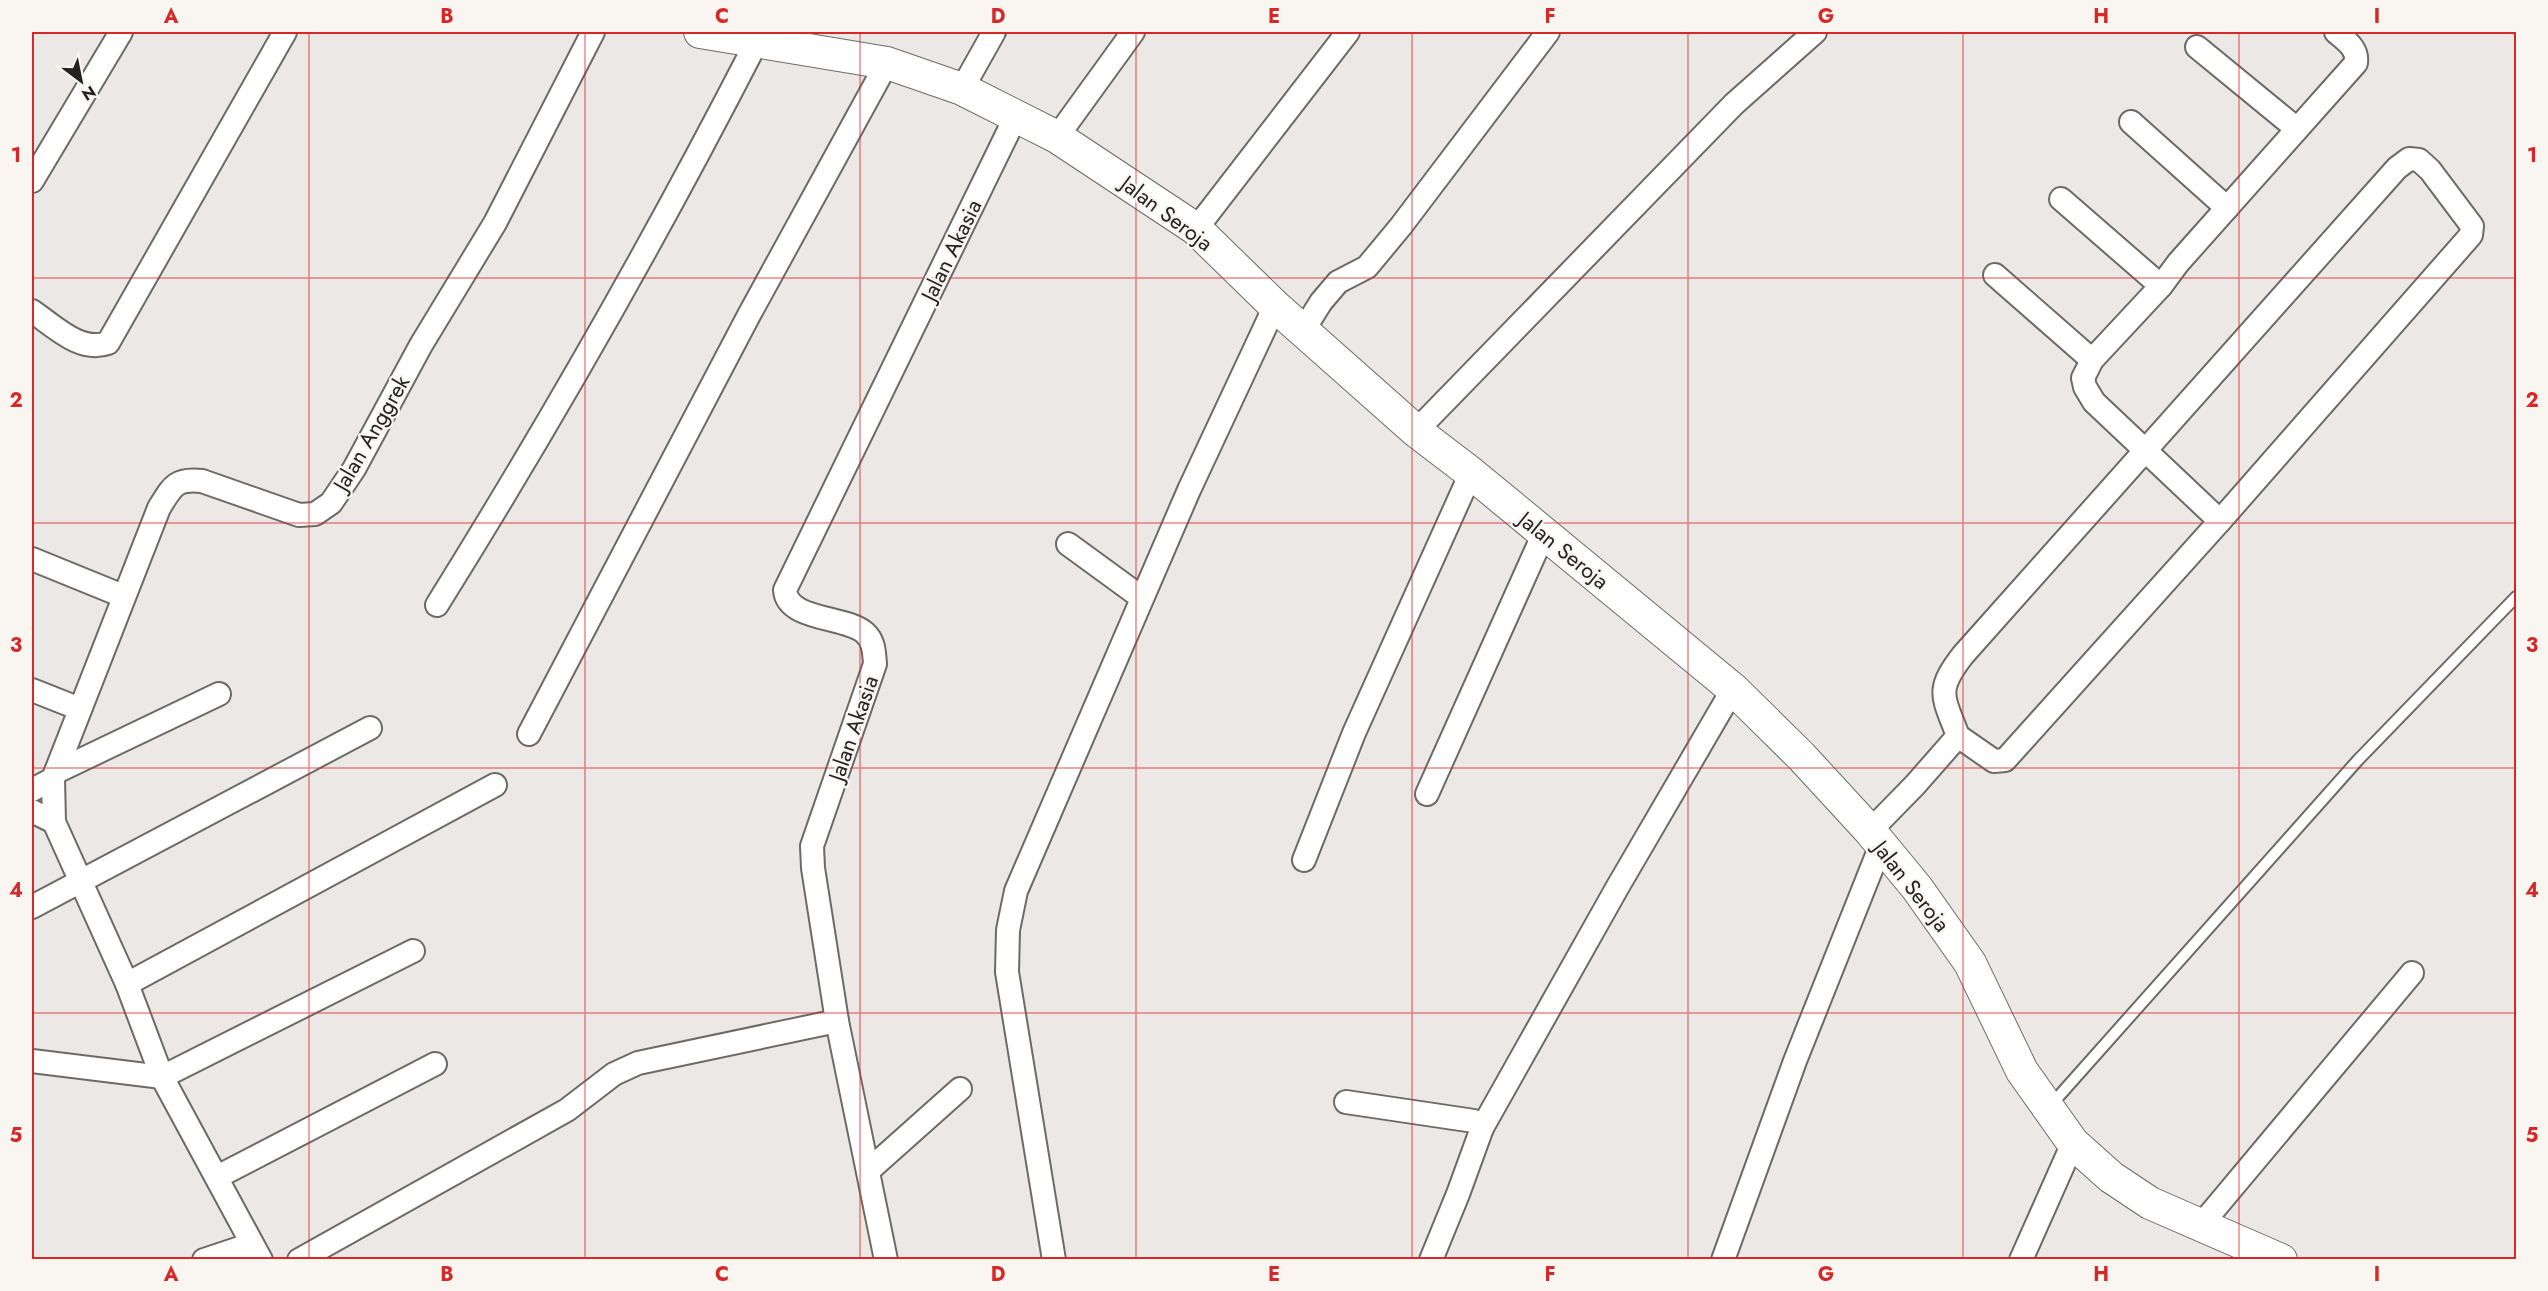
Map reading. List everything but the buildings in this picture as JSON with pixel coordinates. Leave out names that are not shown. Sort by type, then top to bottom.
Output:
[{"type":"street","points":[[32,181],[121,32]]},
{"type":"street","points":[[32,311],[79,343],[97,347],[108,343],[285,32]]},
{"type":"street","name":"Jalan Anggrek","points":[[54,775],[159,508],[171,489],[186,480],[202,481],[299,515],[315,514],[331,503],[354,469],[421,345],[495,223],[593,32]]},
{"type":"street","name":"Jalan Seroja","points":[[700,32],[887,63],[962,89],[1057,137],[1196,229],[1275,306],[1416,431],[1471,473],[1733,688],[1801,756],[1917,888],[1970,963],[2022,1071],[2073,1143],[2111,1177],[2150,1203],[2281,1260]]},
{"type":"street","points":[[962,89],[994,32]]},
{"type":"street","points":[[1057,137],[1133,32]]},
{"type":"street","points":[[1196,229],[1348,32]]},
{"type":"street","points":[[1303,331],[1321,302],[1338,282],[1367,267],[1401,226],[1548,32]]},
{"type":"street","points":[[1416,431],[1734,104],[1815,32]]},
{"type":"street","points":[[2220,521],[2094,402],[2083,378],[2092,360],[2356,63],[2354,48],[2336,32]]},
{"type":"street","points":[[437,605],[584,360],[684,182],[756,43]]},
{"type":"street","points":[[2197,46],[2297,129]]},
{"type":"street","points":[[529,734],[744,326],[887,63]]},
{"type":"street","name":"Jalan Akasia","points":[[886,1260],[837,1021],[813,868],[812,846],[875,664],[874,648],[863,630],[795,608],[786,597],[785,590],[1016,116]]},
{"type":"street","points":[[2131,122],[2227,208]]},
{"type":"street","points":[[2419,160],[2430,170],[2472,226],[2471,236],[2220,521],[2005,760],[1994,760],[1958,736],[1944,695],[1948,675],[1963,655],[2143,450],[2404,161],[2419,160]]},
{"type":"street","points":[[2061,199],[2160,286]]},
{"type":"street","points":[[1995,275],[2092,360]]},
{"type":"street","points":[[1054,1260],[1007,972],[1008,930],[1016,891],[1189,490],[1275,306]]},
{"type":"street","points":[[1304,860],[1354,733],[1471,473]]},
{"type":"street","points":[[1427,794],[1544,533]]},
{"type":"street","points":[[1068,544],[1142,598]]},
{"type":"street","points":[[32,559],[123,596]]},
{"type":"street","points":[[1431,1260],[1482,1128],[1733,688]]},
{"type":"street","points":[[32,690],[80,709]]},
{"type":"street","points":[[32,790],[54,775],[219,694]]},
{"type":"street","points":[[32,907],[370,728]]},
{"type":"street","points":[[1723,1260],[1875,838],[1915,785],[1958,736]]},
{"type":"street","points":[[54,775],[54,822],[128,984],[162,1077],[256,1252],[204,1260]]},
{"type":"street","points":[[128,984],[495,785]]},
{"type":"street","points":[[32,811],[54,822]]},
{"type":"street","points":[[32,1061],[162,1077],[413,951]]},
{"type":"street","points":[[2201,1225],[2412,973]]},
{"type":"street","points":[[299,1260],[567,1110],[614,1074],[638,1063],[837,1021]]},
{"type":"street","points":[[217,1177],[435,1064]]},
{"type":"street","points":[[868,1171],[960,1089]]},
{"type":"street","points":[[1346,1102],[1474,1121],[1482,1128]]},
{"type":"street","points":[[2021,1260],[2073,1143]]},
{"type":"lane","points":[[2048,1109],[2358,760],[2517,597]]}]
